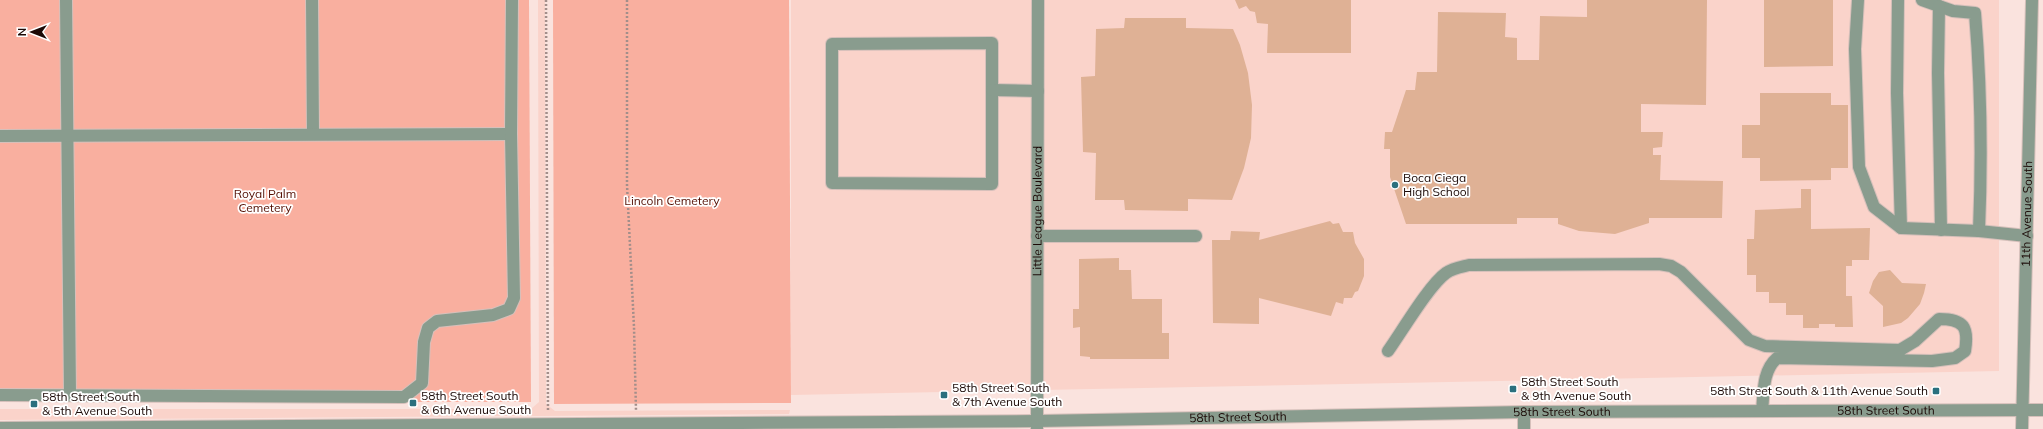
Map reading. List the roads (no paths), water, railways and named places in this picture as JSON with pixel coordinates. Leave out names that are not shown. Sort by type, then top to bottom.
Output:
[{"type":"street","points":[[66,0],[70,394]]},
{"type":"street","points":[[312,0],[313,134]]},
{"type":"street","points":[[0,395],[70,394],[404,397],[422,383],[424,342],[428,328],[437,321],[493,315],[509,309],[514,298],[511,134],[512,0]]},
{"type":"street","name":"Little League Boulevard","points":[[1037,425],[1038,0]]},
{"type":"street","points":[[1858,0],[1855,49],[1859,167],[1874,207],[1901,228],[1979,231],[2027,236]]},
{"type":"street","points":[[1898,0],[1897,93],[1901,228]]},
{"type":"street","points":[[1922,0],[1953,11],[1975,14],[1978,48],[1979,231]]},
{"type":"street","name":"11th Avenue South","points":[[2022,429],[2027,236],[2037,51],[2032,0]]},
{"type":"street","points":[[1940,6],[1938,73],[1941,230]]},
{"type":"street","points":[[992,43],[992,90],[992,184],[832,183],[832,44],[992,43]]},
{"type":"street","points":[[992,90],[1038,91]]},
{"type":"street","points":[[0,136],[511,134]]},
{"type":"street","points":[[1037,236],[1196,236]]},
{"type":"street","points":[[1388,351],[1435,284],[1445,274],[1456,268],[1469,265],[1659,264],[1671,266],[1681,272],[1749,340],[1765,346],[1900,350],[1915,341],[1940,319],[1954,319],[1964,326],[1968,336],[1965,351],[1955,358],[1932,361],[1777,358],[1771,363],[1766,373],[1762,411]]},
{"type":"street","name":"58th Street South","points":[[0,428],[425,427],[636,423],[659,426],[1037,425],[1524,412],[2043,410]]},
{"type":"street","points":[[1524,412],[1524,429]]},
{"type":"place","name":"Boca Ciega High School","points":[[1395,185]]},
{"type":"place","name":"58th Street South & 9th Avenue South","points":[[1513,389]]},
{"type":"place","name":"58th Street South & 11th Avenue South","points":[[1936,391]]},
{"type":"place","name":"58th Street South & 7th Avenue South","points":[[944,395]]},
{"type":"place","name":"58th Street South & 6th Avenue South","points":[[413,403]]},
{"type":"place","name":"58th Street South & 5th Avenue South","points":[[34,404]]},
{"type":"park label","name":"Royal Palm Cemetery","points":[[265,201]]},
{"type":"park label","name":"Lincoln Cemetery","points":[[672,201]]}]
